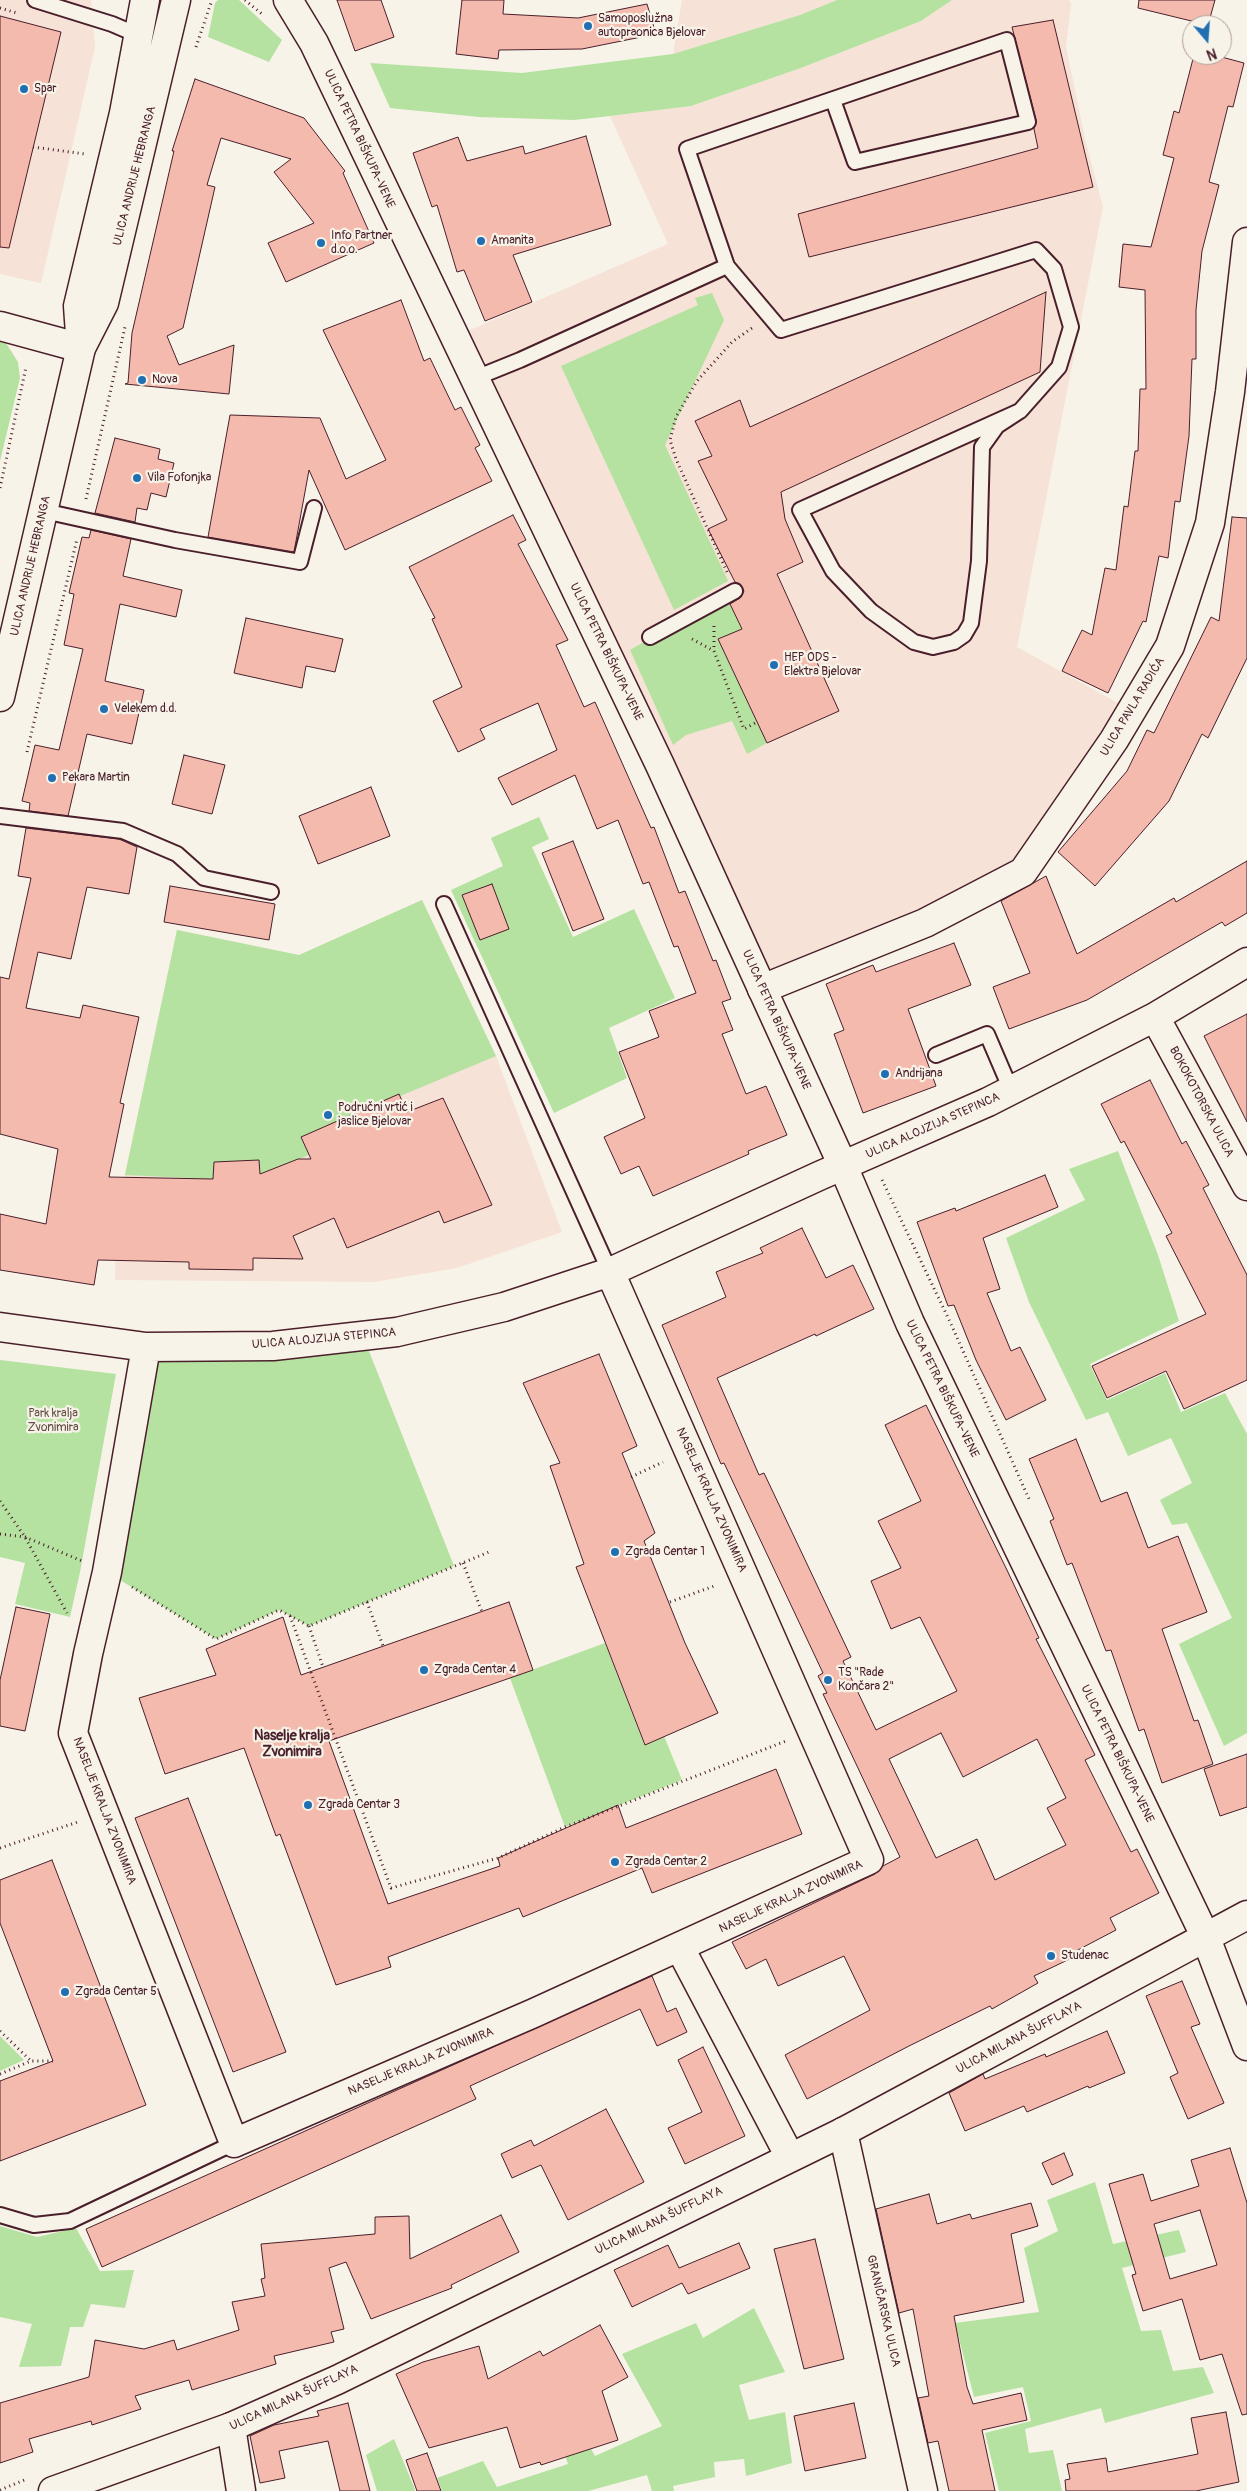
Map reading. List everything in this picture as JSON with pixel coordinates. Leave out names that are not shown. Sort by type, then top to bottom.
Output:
[{"type":"street","name":"ULICA ANDRIJE HEBRANGA","points":[[81,348],[78,306],[124,113],[140,36],[145,0]]},
{"type":"street","name":"ULICA ANDRIJE HEBRANGA","points":[[0,697],[8,633],[44,511],[81,348],[104,304],[176,0]]},
{"type":"street","name":"ULICA PETRA BIŠKUPA-VENE","points":[[289,0],[314,43],[473,379],[660,764],[843,1166],[910,1323],[1206,1938],[1247,2046]]},
{"type":"street","name":"ULICA PAVLA RADIĆA","points":[[762,989],[925,923],[1023,872],[1114,740],[1170,646],[1210,523],[1238,394],[1247,242]]},
{"type":"street","points":[[0,326],[81,348]]},
{"type":"street","name":"ULICA ALOJZIJA STEPINCA","points":[[0,1327],[146,1348],[273,1346],[397,1332],[504,1307],[610,1272],[1011,1090],[1155,1017],[1247,962]]},
{"type":"street","name":"BOKOKOTORSKA ULICA","points":[[1155,1017],[1247,1186]]},
{"type":"street","name":"NASELJE KRALJA ZVONIMIRA","points":[[146,1348],[107,1572],[88,1654],[73,1733],[234,2144],[680,1948],[869,1860],[610,1272]]},
{"type":"street","name":"ULICA MILANA ŠUFFLAYA","points":[[53,2491],[231,2428],[337,2380],[843,2132],[1247,1915]]},
{"type":"street","points":[[680,1948],[790,2157]]},
{"type":"street","name":"GRANIČARSKA ULICA","points":[[843,2132],[923,2491]]},
{"type":"street","points":[[231,2428],[241,2491]]},
{"type":"lane","points":[[35,0],[112,24],[140,36]]},
{"type":"lane","points":[[833,100],[855,162],[1028,122],[1007,40],[687,149],[727,266],[781,330],[1036,250],[1054,269],[1071,327],[1059,367],[1020,411],[997,426],[982,446],[978,561],[971,623],[964,635],[954,642],[933,647],[914,642],[871,611],[834,571],[800,510],[1020,411]]},
{"type":"lane","points":[[473,379],[520,360],[727,266]]},
{"type":"lane","points":[[44,511],[175,540],[300,562],[314,508]]},
{"type":"lane","points":[[650,637],[735,591]]},
{"type":"lane","points":[[0,816],[123,832],[177,854],[204,878],[271,892]]},
{"type":"lane","points":[[444,904],[610,1272]]},
{"type":"lane","points":[[936,1055],[987,1034],[1011,1090]]},
{"type":"lane","name":"NASELJE KRALJA ZVONIMIRA","points":[[0,2215],[34,2225],[70,2221],[234,2144]]},
{"type":"path","points":[[194,56],[212,0]]},
{"type":"path","points":[[33,147],[89,155]]},
{"type":"path","points":[[735,591],[676,459],[670,440],[676,417],[696,381],[732,342],[769,315]]},
{"type":"path","points":[[27,752],[126,326]]},
{"type":"path","points":[[0,488],[26,367]]},
{"type":"path","points":[[715,601],[714,651],[744,729],[757,722]]},
{"type":"path","points":[[632,1477],[689,1451]]},
{"type":"path","points":[[0,1501],[25,1537],[88,1654]]},
{"type":"path","points":[[0,1534],[25,1537],[107,1572],[216,1639],[279,1610],[309,1626],[324,1667]]},
{"type":"path","points":[[309,1626],[489,1552]]},
{"type":"path","points":[[463,1563],[482,1612]]},
{"type":"path","points":[[670,1602],[744,1575]]},
{"type":"path","points":[[368,1602],[383,1646]]},
{"type":"path","points":[[290,1616],[391,1888],[498,1858],[574,1823],[812,1732]]},
{"type":"path","points":[[0,1848],[104,1813]]},
{"type":"path","points":[[0,2031],[31,2061]]},
{"type":"path","points":[[0,2074],[31,2061],[53,2061]]},
{"type":"shaded area","points":[[0,0],[91,0],[95,47],[41,283],[0,274]]},
{"type":"shaded area","points":[[682,0],[837,0],[800,15],[673,54]]},
{"type":"shaded area","points":[[952,0],[1069,0],[1071,4],[1066,47],[1086,143],[1103,207],[1017,647],[1132,711],[1023,872],[762,989],[454,337],[668,244],[610,116],[691,106],[801,68],[921,21]]},
{"type":"shaded area","name":"Područni vrtić i jaslice Bjelovar","points":[[422,900],[496,1056],[562,1232],[457,1268],[374,1282],[115,1280],[117,1211],[177,930],[299,955]]},
{"type":"green space","points":[[218,0],[239,0],[282,40],[269,62],[208,37],[215,3]]},
{"type":"green space","points":[[837,0],[952,0],[921,21],[801,68],[691,106],[574,120],[479,117],[390,108],[370,63],[522,73],[673,54],[800,15]]},
{"type":"green space","points":[[712,293],[724,320],[665,445],[728,581],[674,610],[561,366],[698,305],[695,298]]},
{"type":"green space","points":[[0,341],[6,343],[18,362],[20,378],[0,461]]},
{"type":"green space","points":[[726,595],[742,629],[718,639],[767,743],[747,754],[732,721],[686,735],[673,745],[630,650]]},
{"type":"green space","points":[[539,817],[549,839],[532,847],[573,937],[634,909],[675,998],[609,1028],[627,1078],[554,1113],[451,890],[503,866],[491,838]]},
{"type":"green space","points":[[422,900],[496,1056],[302,1137],[309,1155],[260,1174],[258,1161],[214,1162],[213,1179],[125,1175],[177,930],[299,955]]},
{"type":"green space","points":[[1118,1151],[1158,1255],[1179,1321],[1090,1364],[1091,1367],[1107,1400],[1165,1373],[1181,1412],[1225,1393],[1247,1434],[1247,1733],[1224,1746],[1179,1644],[1232,1618],[1187,1523],[1172,1525],[1160,1500],[1192,1483],[1171,1438],[1128,1456],[1108,1412],[1086,1420],[1029,1302],[1006,1238],[1085,1200],[1069,1169]]},
{"type":"green space","points":[[363,1336],[454,1566],[309,1626],[279,1610],[216,1639],[107,1572],[146,1347]]},
{"type":"green space","name":"Park kralja Zvonimira","points":[[0,1360],[116,1374],[70,1617],[15,1604],[25,1563],[0,1557]]},
{"type":"green space","points":[[605,1643],[644,1744],[664,1736],[682,1780],[565,1827],[510,1678]]},
{"type":"green space","points":[[0,2036],[24,2060],[0,2071]]},
{"type":"green space","points":[[1095,2182],[1113,2244],[1179,2230],[1186,2252],[1122,2268],[1141,2331],[1161,2330],[1173,2371],[1203,2367],[1214,2393],[1105,2423],[1101,2408],[1025,2429],[1029,2453],[1053,2450],[1062,2491],[999,2491],[985,2433],[1031,2421],[1023,2387],[974,2397],[955,2323],[1039,2312],[1024,2248],[1058,2231],[1047,2200]]},
{"type":"green space","points":[[0,2226],[37,2237],[76,2228],[100,2271],[134,2270],[125,2308],[91,2304],[83,2327],[70,2327],[61,2366],[19,2367],[32,2324],[0,2317]]},
{"type":"green space","points":[[754,2308],[785,2372],[739,2385],[749,2420],[785,2412],[792,2463],[746,2476],[744,2459],[714,2462],[715,2477],[673,2486],[674,2491],[652,2491],[647,2475],[588,2491],[442,2491],[437,2478],[483,2461],[497,2487],[568,2464],[559,2438],[580,2429],[595,2456],[662,2426],[622,2354],[696,2323],[703,2338]]},
{"type":"green space","points":[[394,2439],[415,2491],[377,2491],[366,2455]]},
{"type":"building","points":[[337,0],[381,0],[394,37],[355,51]]},
{"type":"building","points":[[462,0],[504,0],[503,14],[578,18],[647,4],[656,34],[582,49],[499,50],[498,59],[456,54]]},
{"type":"building","points":[[1139,0],[1215,0],[1211,15],[1182,15],[1182,19],[1138,8]]},
{"type":"building","name":"Spar","points":[[0,16],[61,32],[9,248],[0,247]]},
{"type":"building","points":[[1053,20],[1093,187],[809,257],[798,214],[1038,148],[1034,129],[1036,120],[1012,27]]},
{"type":"building","points":[[1232,60],[1244,63],[1233,107],[1228,106],[1209,182],[1219,185],[1202,251],[1196,310],[1196,359],[1192,359],[1189,436],[1180,502],[1175,501],[1168,558],[1159,556],[1146,622],[1143,621],[1108,693],[1062,671],[1082,630],[1092,635],[1105,568],[1116,570],[1124,506],[1128,507],[1135,451],[1138,451],[1140,389],[1146,389],[1145,290],[1119,287],[1123,244],[1151,247],[1174,158],[1163,155],[1174,111],[1179,113],[1191,65],[1232,65]]},
{"type":"building","points":[[195,79],[304,118],[345,171],[343,173],[374,243],[286,282],[268,243],[314,223],[274,172],[291,159],[221,138],[207,185],[215,187],[183,328],[167,336],[179,365],[234,345],[229,394],[125,384],[128,383],[132,333],[174,151],[172,151]]},
{"type":"building","points":[[586,136],[611,225],[513,255],[532,302],[485,321],[464,270],[457,272],[437,205],[432,207],[413,153],[458,137],[467,161],[523,146],[525,154]]},
{"type":"building","points":[[1046,292],[1040,372],[781,492],[785,519],[803,562],[777,574],[839,711],[767,743],[718,639],[742,629],[730,604],[740,598],[744,591],[740,584],[735,582],[708,529],[727,520],[698,461],[712,456],[695,421],[740,400],[750,427]]},
{"type":"building","points":[[401,300],[424,361],[430,358],[455,410],[461,407],[480,445],[475,448],[492,481],[345,550],[309,470],[294,552],[208,537],[230,415],[320,418],[346,479],[386,460],[323,330]]},
{"type":"building","name":"Vila Fofonjka","points":[[115,438],[160,449],[158,459],[174,463],[166,497],[151,493],[147,510],[137,508],[135,522],[95,513]]},
{"type":"building","points":[[513,515],[526,540],[518,544],[568,640],[556,645],[584,707],[595,702],[651,828],[654,827],[679,893],[685,891],[713,961],[716,960],[731,999],[722,1002],[733,1030],[722,1034],[746,1094],[766,1086],[787,1135],[748,1151],[749,1154],[653,1196],[639,1166],[621,1174],[604,1137],[645,1118],[619,1052],[659,1037],[649,1011],[696,993],[678,946],[674,947],[649,882],[643,884],[618,820],[597,829],[575,775],[512,805],[498,778],[557,750],[538,703],[480,729],[485,739],[458,752],[433,701],[462,687],[432,619],[435,618],[409,567]]},
{"type":"building","points":[[1232,517],[1247,518],[1247,658],[1208,738],[1202,734],[1169,801],[1095,886],[1058,852],[1127,771],[1147,730],[1154,733],[1211,617],[1219,621]]},
{"type":"building","points":[[91,530],[131,539],[123,576],[182,590],[176,617],[120,604],[105,681],[144,690],[132,744],[87,734],[68,816],[29,811],[30,803],[22,801],[35,745],[59,750],[83,649],[64,645],[74,594],[69,593],[82,537],[89,538]]},
{"type":"building","points":[[246,618],[343,639],[335,672],[306,666],[302,688],[234,673]]},
{"type":"building","points":[[184,755],[225,765],[212,814],[172,804]]},
{"type":"building","points":[[371,787],[390,836],[318,864],[299,816]]},
{"type":"building","points":[[26,828],[119,839],[137,847],[129,894],[87,887],[71,959],[38,952],[26,1008],[80,1018],[83,1005],[139,1017],[120,1103],[124,1104],[109,1177],[213,1179],[214,1162],[259,1160],[260,1174],[298,1159],[311,1159],[301,1137],[399,1094],[407,1112],[443,1098],[492,1205],[444,1223],[439,1211],[347,1248],[334,1218],[293,1236],[303,1259],[253,1258],[253,1270],[189,1269],[189,1262],[98,1260],[94,1285],[0,1270],[0,1214],[46,1224],[58,1149],[0,1134],[0,977],[9,979],[31,878],[18,876]]},
{"type":"building","points":[[573,841],[604,919],[573,931],[542,853]]},
{"type":"building","points":[[1247,861],[1247,913],[1225,926],[1222,922],[1087,1000],[1009,1029],[993,987],[1030,973],[1001,901],[1046,876],[1077,954],[1174,898],[1176,902]]},
{"type":"building","points":[[492,884],[509,929],[480,940],[462,895]]},
{"type":"building","points":[[170,886],[275,904],[269,940],[164,922]]},
{"type":"building","points":[[954,943],[971,985],[908,1009],[936,1086],[863,1113],[834,1034],[844,1030],[826,984],[873,965],[876,972]]},
{"type":"building","points":[[1247,1014],[1247,1122],[1204,1036]]},
{"type":"building","points":[[1150,1080],[1182,1144],[1186,1141],[1209,1185],[1203,1188],[1247,1275],[1247,1380],[1184,1409],[1166,1371],[1107,1398],[1092,1366],[1206,1314],[1166,1236],[1172,1233],[1124,1141],[1121,1143],[1101,1104]]},
{"type":"building","points":[[1045,1175],[1058,1207],[983,1238],[1000,1289],[987,1293],[1011,1351],[1020,1347],[1046,1400],[1006,1420],[976,1360],[954,1305],[948,1306],[917,1222],[955,1208],[956,1211]]},
{"type":"building","points":[[802,1228],[826,1278],[853,1265],[874,1309],[717,1378],[759,1475],[764,1473],[851,1657],[843,1661],[876,1730],[957,1691],[920,1617],[891,1629],[871,1581],[901,1568],[878,1521],[921,1501],[885,1425],[926,1405],[1039,1638],[1036,1639],[1095,1755],[1085,1760],[1131,1852],[1137,1849],[1159,1893],[1110,1918],[1116,1930],[1074,1952],[1076,1956],[1034,1976],[1038,1983],[992,2009],[990,2006],[807,2099],[785,2055],[870,2010],[844,1956],[778,1986],[766,1959],[746,1969],[732,1942],[875,1874],[883,1866],[900,1857],[823,1694],[827,1693],[818,1676],[823,1673],[724,1463],[721,1464],[662,1325],[726,1297],[716,1272],[763,1253],[760,1248]],"holes":[[[941,1733],[963,1777],[1037,1739],[1066,1798],[1047,1808],[1066,1845],[995,1880],[977,1839],[936,1858],[889,1759]]]},
{"type":"building","name":"Zgrada Centar 1","points":[[599,1354],[637,1446],[622,1453],[655,1533],[644,1541],[685,1643],[718,1713],[645,1745],[576,1567],[584,1564],[550,1466],[560,1463],[523,1383]]},
{"type":"building","points":[[1076,1439],[1101,1502],[1127,1492],[1148,1548],[1178,1536],[1207,1612],[1162,1629],[1194,1721],[1198,1720],[1213,1764],[1162,1783],[1144,1729],[1139,1731],[1111,1650],[1106,1651],[1072,1563],[1067,1565],[1050,1521],[1054,1519],[1029,1459]]},
{"type":"building","points":[[509,1602],[533,1670],[329,1741],[388,1904],[500,1866],[498,1858],[618,1805],[626,1828],[776,1769],[802,1834],[652,1893],[642,1868],[523,1917],[519,1908],[388,1957],[391,1967],[336,1985],[280,1834],[276,1836],[244,1748],[165,1774],[139,1698],[216,1675],[206,1649],[283,1617],[301,1675]]},
{"type":"building","points":[[16,1607],[50,1614],[25,1731],[0,1726],[0,1680]]},
{"type":"building","points":[[1247,1754],[1247,1807],[1220,1816],[1204,1769]]},
{"type":"building","points":[[188,1798],[286,2052],[233,2072],[135,1818]]},
{"type":"building","name":"Zgrada Centar 5","points":[[52,1860],[146,2105],[0,2161],[0,2081],[53,2061],[0,1923],[0,1880]]},
{"type":"building","points":[[652,1976],[667,2012],[676,2008],[687,2032],[657,2046],[640,2009],[470,2086],[476,2099],[102,2267],[86,2229]]},
{"type":"building","points":[[1182,1981],[1200,2024],[1191,2027],[1224,2103],[1188,2119],[1170,2077],[1178,2073],[1146,1996]]},
{"type":"building","points":[[1107,2031],[1125,2073],[1089,2088],[1088,2086],[1027,2112],[1024,2106],[965,2131],[949,2093],[983,2074],[985,2079],[1045,2054],[1046,2057]]},
{"type":"building","points":[[703,2047],[745,2136],[685,2164],[668,2128],[702,2112],[678,2060]]},
{"type":"building","points":[[606,2109],[644,2182],[568,2220],[541,2165],[512,2178],[501,2154],[531,2140],[534,2146]]},
{"type":"building","points":[[1230,2148],[1247,2203],[1247,2414],[1242,2415],[1222,2354],[1200,2360],[1182,2299],[1143,2311],[1132,2275],[1136,2274],[1109,2184],[1143,2174],[1151,2201],[1199,2186],[1191,2160]],"holes":[[[1200,2210],[1217,2265],[1170,2279],[1154,2224]]]},
{"type":"building","points":[[1064,2153],[1073,2175],[1052,2185],[1042,2163]]},
{"type":"building","points":[[929,2194],[937,2224],[970,2214],[972,2219],[1031,2203],[1038,2226],[1011,2234],[1024,2302],[954,2316],[967,2387],[973,2404],[1021,2393],[1027,2420],[982,2430],[995,2491],[949,2491],[938,2441],[928,2443],[918,2398],[929,2396],[913,2309],[899,2313],[876,2209]]},
{"type":"building","points":[[501,2215],[519,2252],[451,2285],[452,2288],[371,2319],[346,2262],[329,2268],[344,2329],[331,2332],[334,2342],[274,2356],[276,2364],[192,2390],[189,2380],[135,2396],[141,2409],[92,2425],[91,2421],[29,2439],[33,2452],[0,2463],[0,2403],[89,2377],[95,2340],[144,2349],[174,2340],[177,2350],[239,2330],[232,2302],[265,2296],[261,2279],[265,2278],[261,2244],[375,2234],[375,2217],[409,2216],[410,2259]]},
{"type":"building","points":[[815,2239],[844,2359],[804,2369],[774,2249]]},
{"type":"building","points":[[739,2243],[750,2268],[688,2294],[682,2283],[632,2307],[614,2270],[668,2245],[679,2268]]},
{"type":"building","points":[[600,2325],[628,2377],[602,2391],[618,2440],[541,2465],[540,2462],[520,2468],[507,2427],[429,2448],[396,2374],[423,2362],[479,2346],[488,2379],[540,2351],[543,2356]]},
{"type":"building","points":[[348,2403],[370,2491],[340,2491],[328,2441],[279,2451],[285,2478],[260,2483],[250,2436],[274,2425],[319,2416],[317,2411]]},
{"type":"building","points":[[854,2403],[866,2458],[805,2471],[794,2416]]},
{"type":"building","points":[[1226,2412],[1239,2482],[1196,2491],[1066,2491],[1065,2480],[1070,2479],[1067,2464],[1106,2458],[1108,2472],[1198,2454],[1191,2418]]},
{"type":"building","points":[[427,2453],[441,2491],[417,2491],[406,2460]]},
{"type":"place","name":"Samoposlužna autopraonica Bjelovar","points":[[588,26]]},
{"type":"place","name":"Spar","points":[[24,89]]},
{"type":"place","name":"Amanita","points":[[481,241]]},
{"type":"place","name":"Info Partner d.o.o.","points":[[321,243]]},
{"type":"place","name":"Nova","points":[[142,380]]},
{"type":"place","name":"Vila Fofonjka","points":[[137,478]]},
{"type":"place","name":"HEP ODS - Elektra Bjelovar","points":[[774,665]]},
{"type":"place","name":"Velekem d.d.","points":[[104,709]]},
{"type":"place","name":"Pekara Martin","points":[[52,778]]},
{"type":"place","name":"Andrijana","points":[[885,1074]]},
{"type":"place","name":"Područni vrtić i jaslice Bjelovar","points":[[328,1115]]},
{"type":"place","name":"Zgrada Centar 1","points":[[615,1552]]},
{"type":"place","name":"Zgrada Centar 4","points":[[424,1670]]},
{"type":"place","name":"TS \"Rade Končara 2\"","points":[[828,1680]]},
{"type":"place","name":"Zgrada Centar 3","points":[[308,1805]]},
{"type":"place","name":"Zgrada Centar 2","points":[[615,1862]]},
{"type":"place","name":"Studenac","points":[[1051,1956]]},
{"type":"place","name":"Zgrada Centar 5","points":[[65,1992]]},
{"type":"district","name":"Naselje kralja Zvonimira","points":[[292,1744]]}]
